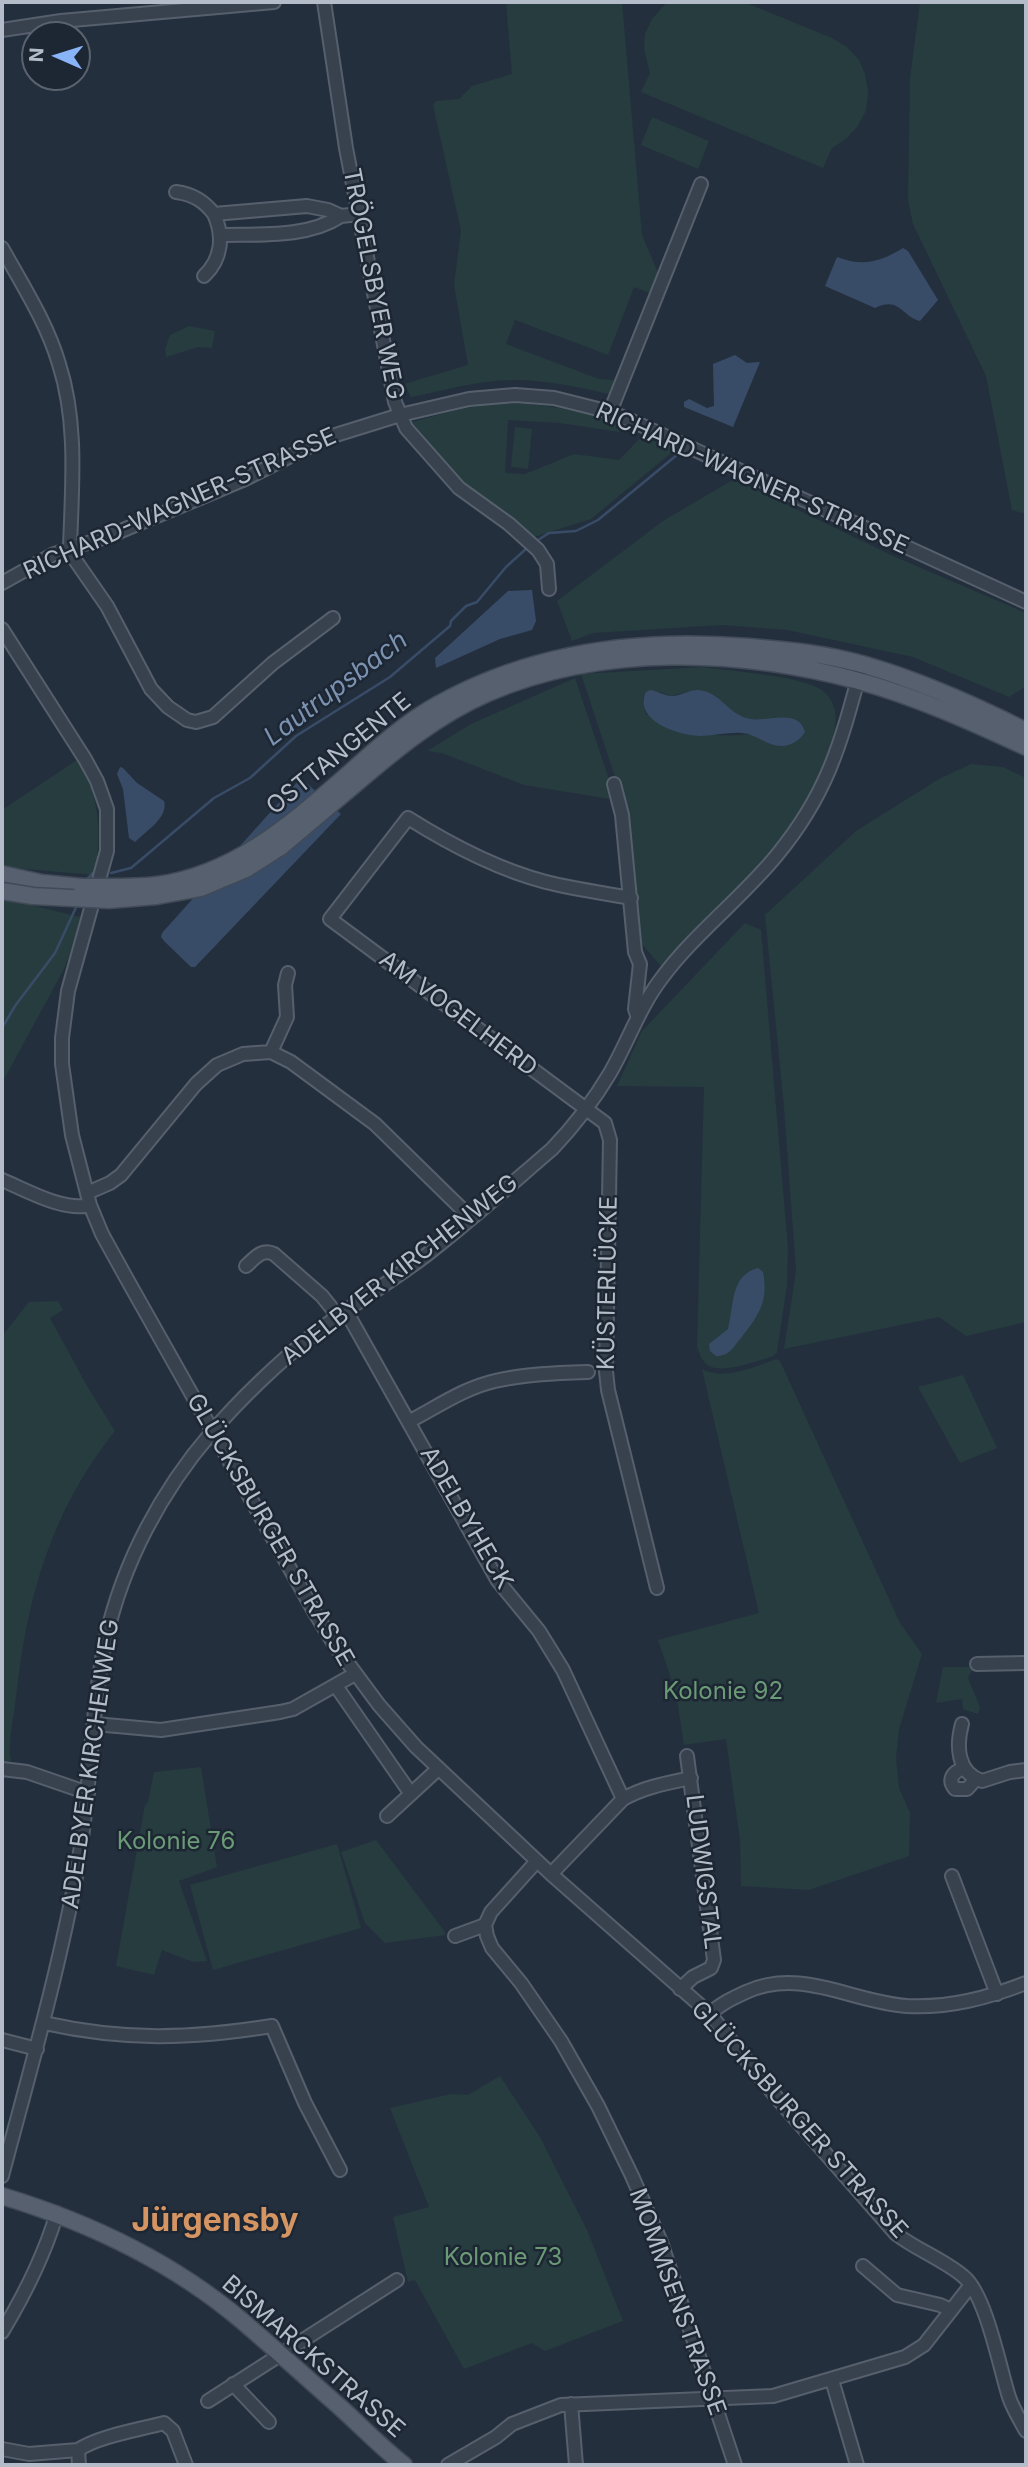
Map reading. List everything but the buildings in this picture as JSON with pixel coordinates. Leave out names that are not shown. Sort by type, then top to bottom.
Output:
[{"type":"main road","name":"OSTTANGENTE","points":[[2,891],[33,896],[109,900],[157,896],[201,888],[246,869],[282,846],[390,737],[435,706],[479,683],[514,669],[594,650],[704,644],[791,650],[863,664],[920,683],[1026,731]]},
{"type":"main road","name":"OSTTANGENTE","points":[[2,874],[64,886],[102,887],[157,884],[200,875],[242,857],[441,718],[486,694],[554,671],[596,663],[703,657],[789,667],[858,681],[912,698],[1026,747]]},
{"type":"main road","name":"BISMARCKSTRASSE","points":[[2,2196],[57,2213],[153,2260],[192,2284],[240,2319],[404,2465]]},
{"type":"street","points":[[2,30],[48,22],[274,2]]},
{"type":"street","name":"TRÖGELSBYER WEG","points":[[324,2],[346,148],[388,371],[400,415],[413,437],[459,488],[534,545],[547,564],[549,589]]},
{"type":"street","points":[[610,412],[701,184]]},
{"type":"street","points":[[176,192],[199,200],[214,214],[221,236],[220,250],[204,276]]},
{"type":"street","points":[[214,214],[307,206],[341,216]]},
{"type":"street","points":[[221,236],[310,231],[341,216],[359,214]]},
{"type":"street","points":[[2,248],[50,339],[64,385],[72,435],[70,547],[73,557],[107,606],[151,689],[168,708],[187,720],[196,722],[213,717],[273,663],[333,618]]},
{"type":"street","name":"RICHARD-WAGNER-STRASSE","points":[[2,583],[70,547],[109,536],[236,483],[326,438],[400,415],[469,399],[515,395],[554,398],[610,412],[1026,602]]},
{"type":"street","name":"GLÜCKSBURGER STRASSE","points":[[2,629],[85,759],[97,781],[107,809],[107,851],[74,963],[62,1038],[65,1096],[89,1199],[118,1262],[315,1613],[355,1674],[395,1725],[438,1769],[551,1874],[710,2014],[777,2098],[883,2221],[911,2245],[964,2277],[971,2285]]},
{"type":"street","name":"ADELBYER KIRCHENWEG","points":[[2,2176],[44,2024],[66,1930],[88,1793],[105,1644],[122,1582],[149,1525],[213,1431],[285,1359],[471,1218],[552,1149],[586,1110],[611,1071],[638,1015],[663,976],[777,856],[805,818],[827,779],[838,751],[863,664]]},
{"type":"street","points":[[614,784],[622,815],[635,951],[640,964],[635,1009],[638,1015]]},
{"type":"street","name":"AM VOGELHERD","points":[[586,1110],[330,919],[408,818],[445,842],[510,870],[564,886],[631,898]]},
{"type":"street","points":[[640,964],[663,976]]},
{"type":"street","points":[[271,1052],[287,1017],[285,985],[288,973]]},
{"type":"street","points":[[2,1180],[65,1206],[81,1207],[121,1175],[196,1084],[217,1065],[243,1054],[271,1052],[312,1076],[375,1124],[471,1218]]},
{"type":"street","name":"KÜSTERLÜCKE","points":[[586,1110],[604,1123],[610,1140],[606,1371],[608,1390],[657,1588]]},
{"type":"street","name":"ADELBYHECK","points":[[246,1266],[262,1252],[268,1251],[342,1314],[410,1422],[498,1581],[539,1632],[563,1670],[623,1799]]},
{"type":"street","points":[[410,1422],[459,1394],[494,1381],[555,1373],[588,1372]]},
{"type":"street","points":[[977,1664],[1026,1663]]},
{"type":"street","points":[[95,1724],[161,1730],[262,1715],[293,1709],[355,1674]]},
{"type":"street","name":"GLÜCKSBURGER STRASSE","points":[[336,1686],[411,1794]]},
{"type":"street","points":[[962,1724],[959,1746],[964,1768],[976,1779],[982,1781],[1026,1770]]},
{"type":"street","name":"LUDWIGSTAL","points":[[680,1989],[693,1977],[711,1968],[714,1960],[687,1756]]},
{"type":"street","points":[[964,1768],[953,1774],[951,1779],[955,1789],[967,1789],[976,1779]]},
{"type":"street","points":[[2,1769],[27,1772],[88,1793]]},
{"type":"street","points":[[387,1816],[438,1769]]},
{"type":"street","name":"LUDWIGSTAL","points":[[551,1874],[623,1799],[662,1783],[691,1778]]},
{"type":"street","points":[[455,1936],[485,1925],[491,1912],[537,1861]]},
{"type":"street","points":[[952,1876],[997,1994]]},
{"type":"street","name":"MOMMSENSTRASSE","points":[[485,1925],[492,1948],[561,2041],[598,2106],[632,2176],[661,2242],[735,2465]]},
{"type":"street","points":[[710,2014],[719,2005],[741,1994],[763,1984],[780,1982],[799,1982],[907,2006],[967,2002],[1026,1983]]},
{"type":"street","points":[[44,2024],[103,2034],[163,2038],[222,2034],[272,2026],[305,2103],[340,2170]]},
{"type":"street","points":[[2,2040],[37,2049]]},
{"type":"street","points":[[2,2332],[36,2269],[48,2243],[57,2213]]},
{"type":"street","points":[[863,2266],[897,2295],[951,2310]]},
{"type":"street","points":[[208,2401],[397,2280]]},
{"type":"street","points":[[448,2465],[496,2437],[512,2424],[548,2408],[570,2404],[784,2395],[914,2352],[936,2332],[971,2285],[999,2354],[1010,2401],[1026,2431]]},
{"type":"street","points":[[832,2380],[857,2465]]},
{"type":"street","points":[[233,2384],[269,2421]]},
{"type":"street","points":[[570,2404],[576,2465]]},
{"type":"street","points":[[2,2449],[29,2454],[78,2450],[103,2438],[164,2423],[173,2431],[186,2465]]},
{"type":"street","points":[[78,2450],[79,2465]]},
{"type":"green space","points":[[506,2],[622,2],[642,235],[659,275],[652,294],[634,287],[608,355],[515,320],[506,344],[599,379],[614,380],[609,394],[553,383],[505,380],[411,397],[404,384],[468,365],[454,285],[461,231],[433,105],[436,101],[459,99],[472,86],[512,74]]},
{"type":"green space","points":[[667,2],[744,2],[832,38],[847,47],[859,60],[865,74],[868,92],[866,111],[846,139],[832,148],[823,168],[641,92],[650,73],[644,49],[645,34],[652,19]]},
{"type":"green space","points":[[920,2],[1026,2],[1026,514],[1012,510],[986,376],[913,224],[908,201],[910,78]]},
{"type":"green space","points":[[652,117],[709,141],[698,169],[641,145]]},
{"type":"green space","points":[[189,326],[215,331],[212,348],[198,347],[166,357],[165,349],[170,335]]},
{"type":"green space","points":[[512,403],[573,411],[631,428],[626,433],[560,423],[508,420],[505,473],[525,474],[574,454],[619,460],[644,434],[676,449],[591,519],[531,538],[504,511],[458,481],[412,422],[468,407]]},
{"type":"green space","points":[[515,427],[532,429],[528,469],[511,467]]},
{"type":"green space","points":[[734,479],[893,556],[1026,613],[1026,686],[1009,697],[913,657],[787,630],[722,625],[593,633],[572,641],[557,601],[663,521]]},
{"type":"green space","points":[[703,667],[766,675],[814,686],[829,697],[835,711],[834,735],[816,781],[781,838],[715,914],[668,962],[660,965],[642,944],[623,801],[581,674]],"holes":[[[695,690],[704,692],[741,717],[756,720],[784,718],[804,727],[715,735],[646,714],[643,698],[659,692],[671,696]]]},
{"type":"green space","points":[[575,678],[616,800],[524,785],[442,753],[427,751],[471,724]]},
{"type":"green space","points":[[77,760],[95,801],[98,845],[95,875],[2,867],[2,810]]},
{"type":"green space","points":[[971,764],[1003,767],[1026,778],[1026,1322],[966,1336],[939,1317],[784,1349],[796,1271],[784,1107],[765,915],[856,831],[939,779]]},
{"type":"green space","points":[[2,898],[84,918],[64,969],[2,1083]]},
{"type":"green space","points":[[745,923],[761,930],[788,1248],[787,1285],[777,1352],[774,1356],[719,1368],[705,1363],[697,1347],[704,1087],[617,1086],[642,1031]]},
{"type":"green space","points":[[58,1301],[63,1310],[50,1318],[115,1431],[74,1492],[46,1556],[27,1624],[10,1738],[11,1761],[2,1764],[2,1336],[29,1302]]},
{"type":"green space","name":"Kolonie 92","points":[[777,1359],[900,1623],[922,1654],[899,1729],[896,1758],[899,1788],[910,1813],[909,1856],[809,1890],[741,1886],[740,1840],[726,1739],[684,1745],[676,1693],[658,1640],[759,1613],[702,1369],[720,1374],[730,1373]]},
{"type":"green space","points":[[963,1375],[997,1448],[960,1463],[918,1387]]},
{"type":"green space","points":[[943,1667],[974,1667],[968,1678],[980,1707],[978,1714],[963,1709],[962,1699],[936,1703]]},
{"type":"green space","name":"Kolonie 76","points":[[201,1767],[217,1867],[179,1881],[207,1961],[193,1962],[162,1950],[154,1975],[116,1966],[145,1805],[148,1802],[154,1772]]},
{"type":"green space","points":[[376,1840],[445,1935],[385,1943],[365,1923],[341,1852]]},
{"type":"green space","points":[[337,1844],[361,1928],[213,1970],[190,1885]]},
{"type":"green space","name":"Kolonie 73","points":[[500,2076],[540,2137],[587,2230],[623,2321],[545,2351],[532,2343],[464,2369],[415,2280],[408,2282],[393,2217],[429,2207],[390,2108],[451,2094],[468,2095]]},
{"type":"water","points":[[903,248],[908,251],[938,300],[920,321],[890,304],[875,308],[825,286],[837,257],[855,262],[871,262]]},
{"type":"water","points":[[735,355],[747,363],[760,362],[733,427],[684,407],[684,402],[689,399],[707,408],[714,406],[713,364]]},
{"type":"water","points":[[532,590],[536,621],[532,630],[500,639],[436,668],[435,658],[508,591]]},
{"type":"water","points":[[650,690],[672,696],[695,690],[704,691],[744,717],[790,718],[802,725],[805,732],[796,742],[783,746],[772,745],[742,733],[699,736],[680,733],[659,724],[646,711],[644,702],[646,692]]},
{"type":"water","points":[[120,767],[137,783],[164,801],[165,807],[160,818],[135,842],[129,838],[123,789],[117,774]]},
{"type":"water","points":[[301,778],[341,814],[195,967],[191,967],[165,942],[161,937],[162,933]]},
{"type":"water","points":[[758,1268],[763,1272],[764,1283],[761,1308],[731,1350],[716,1356],[710,1351],[709,1344],[728,1329],[735,1292],[742,1277]]},
{"type":"waterway","name":"Lautrupsbach","points":[[535,542],[549,533],[576,531],[598,520],[678,454]]},
{"type":"waterway","name":"Lautrupsbach","points":[[111,873],[131,868],[214,798],[250,778],[296,736],[390,677],[450,626],[451,621],[466,606],[477,602],[506,567],[527,548]]},
{"type":"waterway","name":"Lautrupsbach","points":[[86,880],[93,873]]},
{"type":"waterway","name":"Lautrupsbach","points":[[2,1028],[55,953],[78,903]]},
{"type":"district","name":"Jürgensby","points":[[215,2221]]}]
